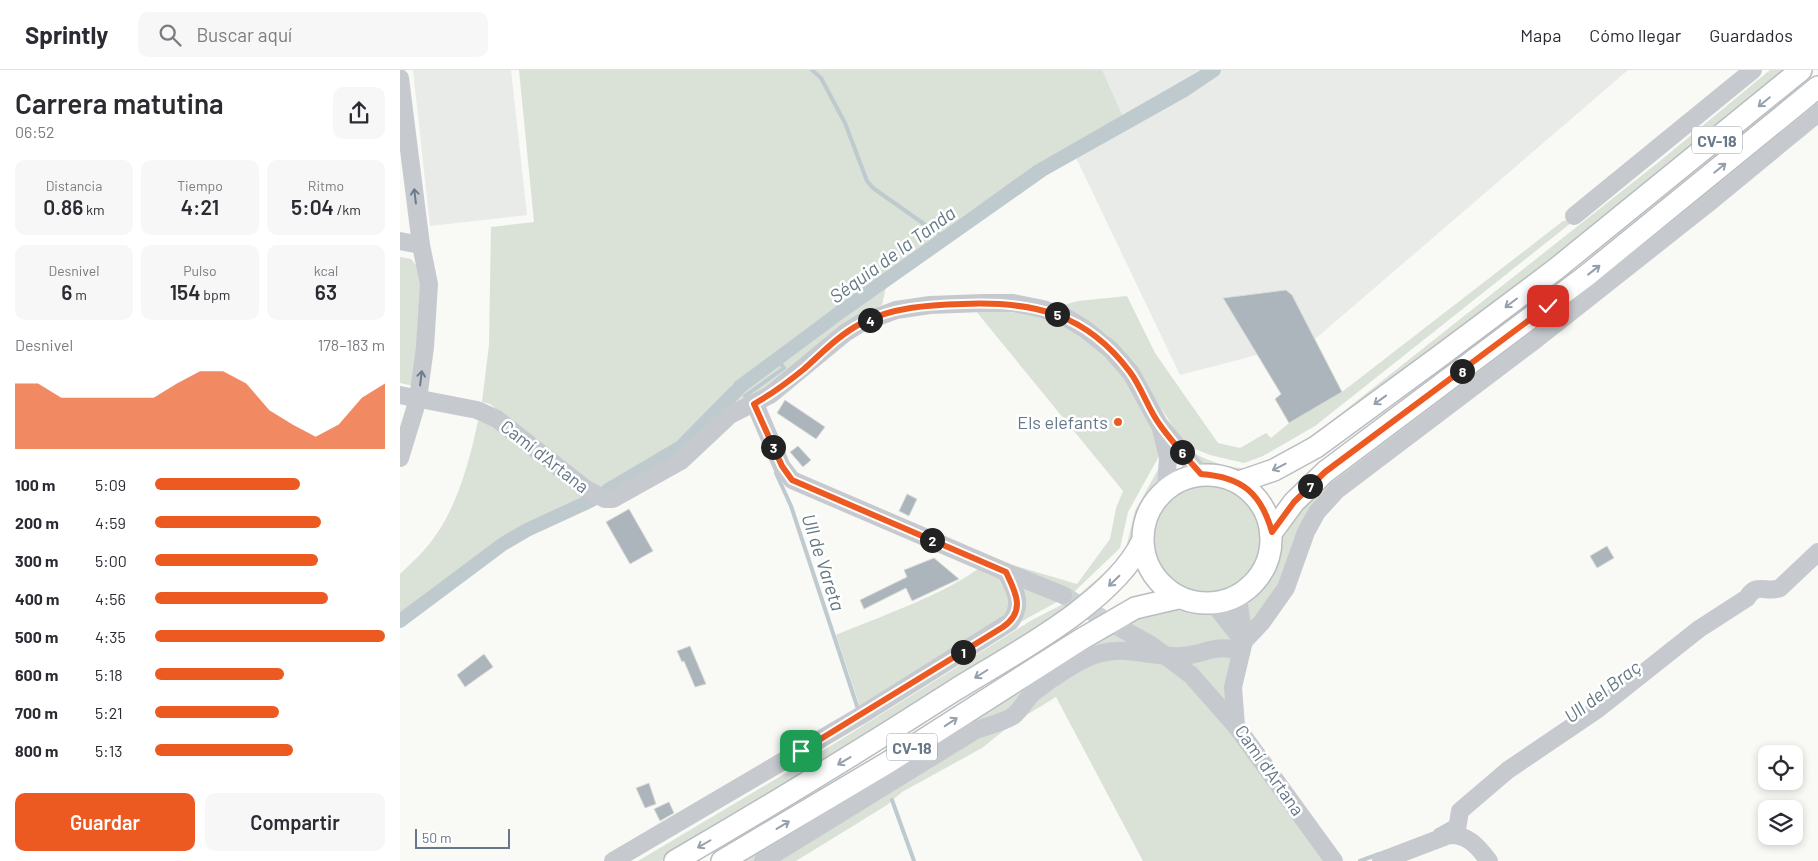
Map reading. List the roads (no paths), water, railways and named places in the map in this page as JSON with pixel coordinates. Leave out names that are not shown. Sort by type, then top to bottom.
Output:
[{"type":"main road","name":"CV-18","points":[[1238,482],[1274,470],[1316,447],[1556,269],[1801,70]]},
{"type":"main road","name":"CV-18","points":[[1272,532],[1294,502],[1325,472],[1586,276],[1818,87]]},
{"type":"main road","name":"CV-18","points":[[675,861],[874,742],[1061,622],[1121,574],[1134,558],[1142,542],[1148,513],[1166,489],[1182,479],[1201,474],[1220,476],[1238,482],[1255,495],[1267,512],[1272,532],[1270,558],[1258,581],[1238,597],[1214,604],[1196,604],[1178,598],[1160,584],[1147,564],[1142,542]]},
{"type":"main road","name":"CV-18","points":[[722,861],[887,764],[1127,612],[1135,608],[1178,598]]},
{"type":"street","points":[[1574,216],[1754,70]]},
{"type":"street","points":[[400,78],[421,244],[429,284],[425,346],[418,399],[400,458]]},
{"type":"street","points":[[763,861],[974,731],[1008,719],[1016,714],[1032,694],[1084,660],[1102,653],[1119,650],[1165,656],[1184,656],[1215,647],[1242,646],[1286,588],[1316,512],[1337,490],[1549,329],[1710,202],[1818,112]]},
{"type":"street","points":[[400,241],[421,244]]},
{"type":"street","name":"Camí d'Artana","points":[[400,395],[477,410],[497,419],[586,489],[605,499],[621,496],[681,461],[730,415],[770,394],[844,333],[861,323],[896,310],[930,305],[1013,303],[1042,309],[1067,318],[1111,350],[1131,373],[1159,424],[1201,474]]},
{"type":"street","points":[[754,404],[782,466],[792,480],[1063,595]]},
{"type":"street","name":"Camí d'Artana","points":[[1159,424],[1168,456],[1166,489]]},
{"type":"street","points":[[1456,834],[1460,811],[1508,770],[1598,709],[1699,629],[1748,598],[1751,591],[1780,588],[1818,552]]},
{"type":"street","points":[[613,861],[860,716],[1010,622],[1018,609],[1019,602],[1006,572]]},
{"type":"street","name":"Camí d'Artana","points":[[1238,597],[1242,646],[1233,687],[1236,726],[1334,861]]},
{"type":"street","points":[[1214,604],[1242,646]]},
{"type":"street","points":[[1122,629],[1151,645],[1191,675],[1236,726]]},
{"type":"street","points":[[1382,861],[1456,834],[1477,846],[1489,861]]},
{"type":"waterway","points":[[812,70],[821,78],[845,123],[867,181],[873,188],[944,238]]},
{"type":"waterway","points":[[737,390],[735,384],[1034,168],[1205,70]]},
{"type":"waterway","name":"Séquia de la Tanda","points":[[608,490],[681,447],[741,386],[839,313],[1042,170],[1183,91],[1214,70]]},
{"type":"waterway","name":"Ull de Vareta","points":[[745,396],[784,368],[777,359]]},
{"type":"waterway","name":"Ull de Vareta","points":[[776,473],[791,506],[859,712]]},
{"type":"waterway","name":"Séquia de la Tanda","points":[[400,621],[503,544],[527,530],[592,500]]},
{"type":"waterway","name":"Ull de Vareta","points":[[892,800],[914,861]]},
{"type":"waterway","name":"Ull del Braç","points":[[1436,831],[1452,822]]},
{"type":"waterway","name":"Ull del Braç","points":[[1360,861],[1379,854]]},
{"type":"tunnel","points":[[1063,595],[1119,628]]},
{"type":"place","name":"Els elefants","points":[[1118,422]]}]
